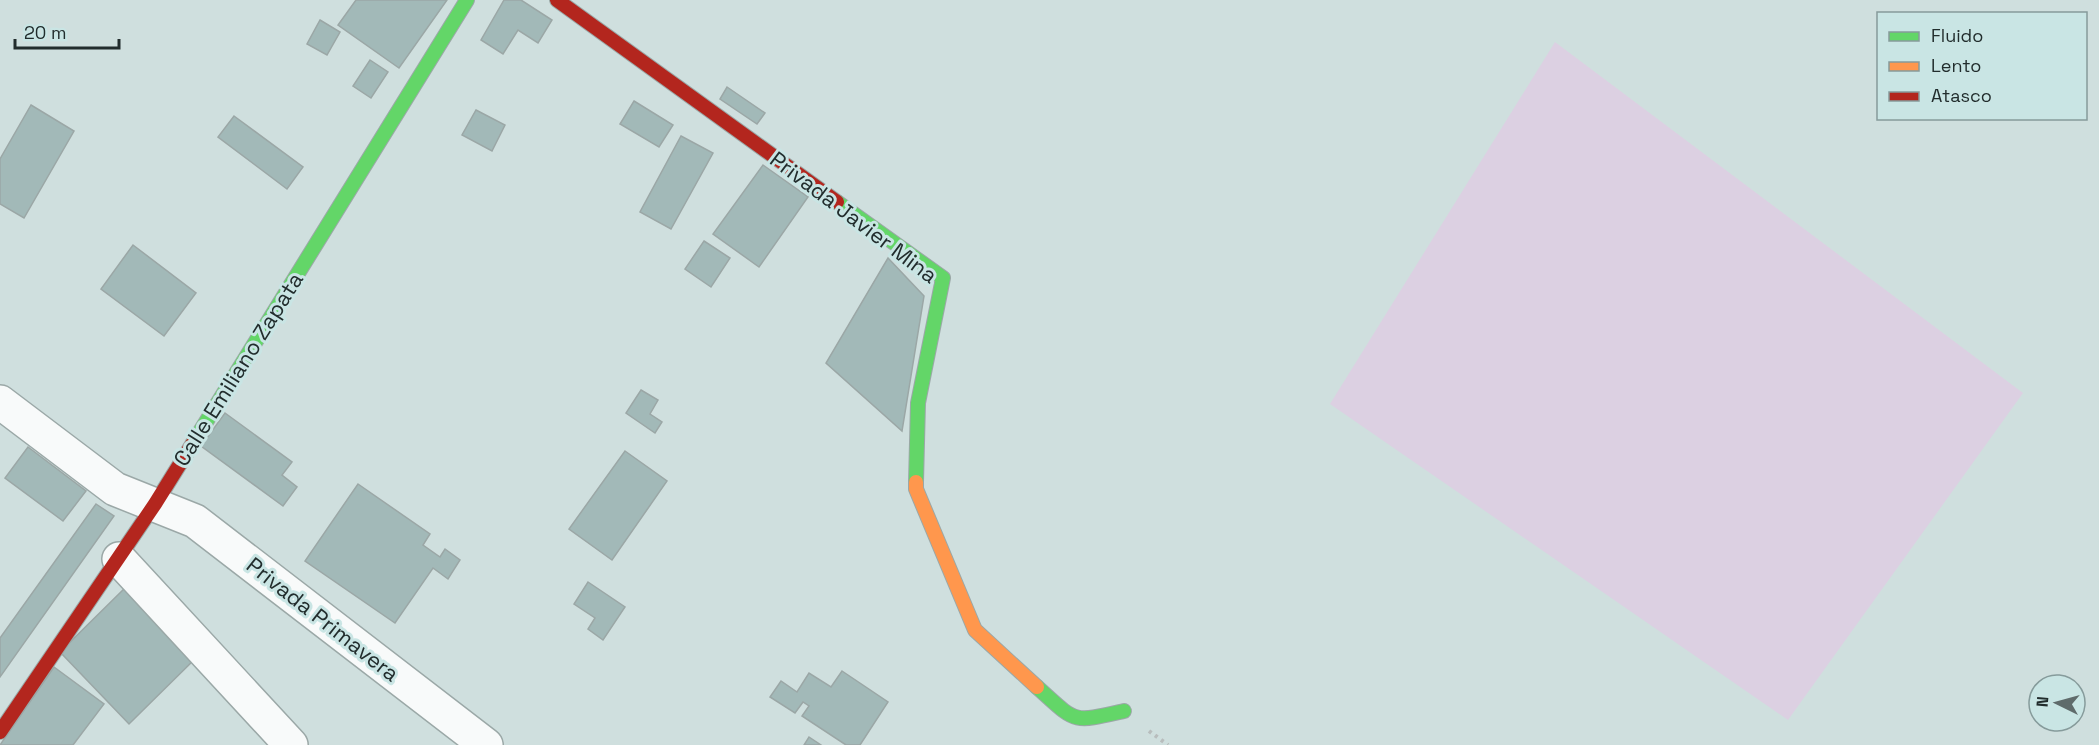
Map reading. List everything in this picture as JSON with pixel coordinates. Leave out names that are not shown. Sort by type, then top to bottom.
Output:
[{"type":"street","name":"Calle Emiliano Zapata","points":[[0,732],[155,504],[467,0]]},
{"type":"street","name":"Privada Javier Mina","points":[[557,0],[943,278],[918,404],[916,489],[975,630],[1069,716],[1083,720],[1124,711]]},
{"type":"street","name":"Privada Primavera","points":[[0,402],[115,489],[195,520],[486,745]]},
{"type":"street","points":[[119,559],[291,745]]},
{"type":"shaded area","points":[[1555,42],[2023,393],[1788,720],[1330,404]]},
{"type":"building","points":[[356,0],[447,0],[399,68],[338,25]]},
{"type":"building","points":[[504,0],[521,0],[552,20],[538,43],[518,30],[503,54],[481,40]]},
{"type":"building","points":[[320,20],[340,32],[327,55],[307,44]]},
{"type":"building","points":[[370,60],[388,72],[371,98],[353,86]]},
{"type":"building","points":[[727,87],[765,113],[757,124],[720,99]]},
{"type":"building","points":[[634,101],[673,125],[659,147],[620,124]]},
{"type":"building","points":[[31,105],[74,131],[24,218],[0,204],[0,159]]},
{"type":"building","points":[[476,110],[505,125],[492,151],[462,135]]},
{"type":"building","points":[[234,116],[303,167],[287,189],[218,137]]},
{"type":"building","points":[[681,136],[713,153],[671,229],[640,212]]},
{"type":"building","points":[[763,165],[808,197],[759,267],[713,234]]},
{"type":"building","points":[[704,241],[730,258],[711,287],[685,269]]},
{"type":"building","points":[[133,245],[196,293],[164,336],[101,289]]},
{"type":"building","points":[[888,258],[924,296],[902,431],[826,363]]},
{"type":"building","points":[[641,390],[658,400],[650,414],[662,422],[655,433],[626,413]]},
{"type":"building","points":[[225,413],[292,462],[282,475],[297,487],[283,506],[201,446]]},
{"type":"building","points":[[28,447],[86,491],[63,521],[5,478]]},
{"type":"building","points":[[625,451],[667,481],[612,560],[569,529]]},
{"type":"building","points":[[358,484],[430,534],[423,545],[440,557],[445,549],[460,560],[448,579],[433,568],[395,623],[305,561]]},
{"type":"building","points":[[96,504],[114,516],[0,677],[0,638]]},
{"type":"building","points":[[133,580],[202,652],[129,724],[60,652]]},
{"type":"building","points":[[588,582],[625,607],[603,640],[588,629],[595,618],[574,604]]},
{"type":"building","points":[[54,667],[104,704],[73,745],[0,745]]},
{"type":"building","points":[[842,671],[888,702],[860,745],[846,745],[802,716],[809,706],[803,702],[795,713],[770,697],[781,681],[797,692],[809,673],[831,687]]},
{"type":"building","points":[[809,737],[821,745],[804,745]]},
{"type":"traffic: fast","points":[[193,443],[467,0]]},
{"type":"traffic: fast","points":[[837,202],[943,278],[918,403],[916,482]]},
{"type":"traffic: fast","points":[[1037,687],[1060,708],[1076,717],[1094,717],[1124,711]]},
{"type":"traffic: slow","points":[[916,482],[916,489],[975,630],[1037,687]]},
{"type":"traffic: jam","points":[[557,0],[837,202]]},
{"type":"traffic: jam","points":[[0,732],[155,504],[193,443]]}]
